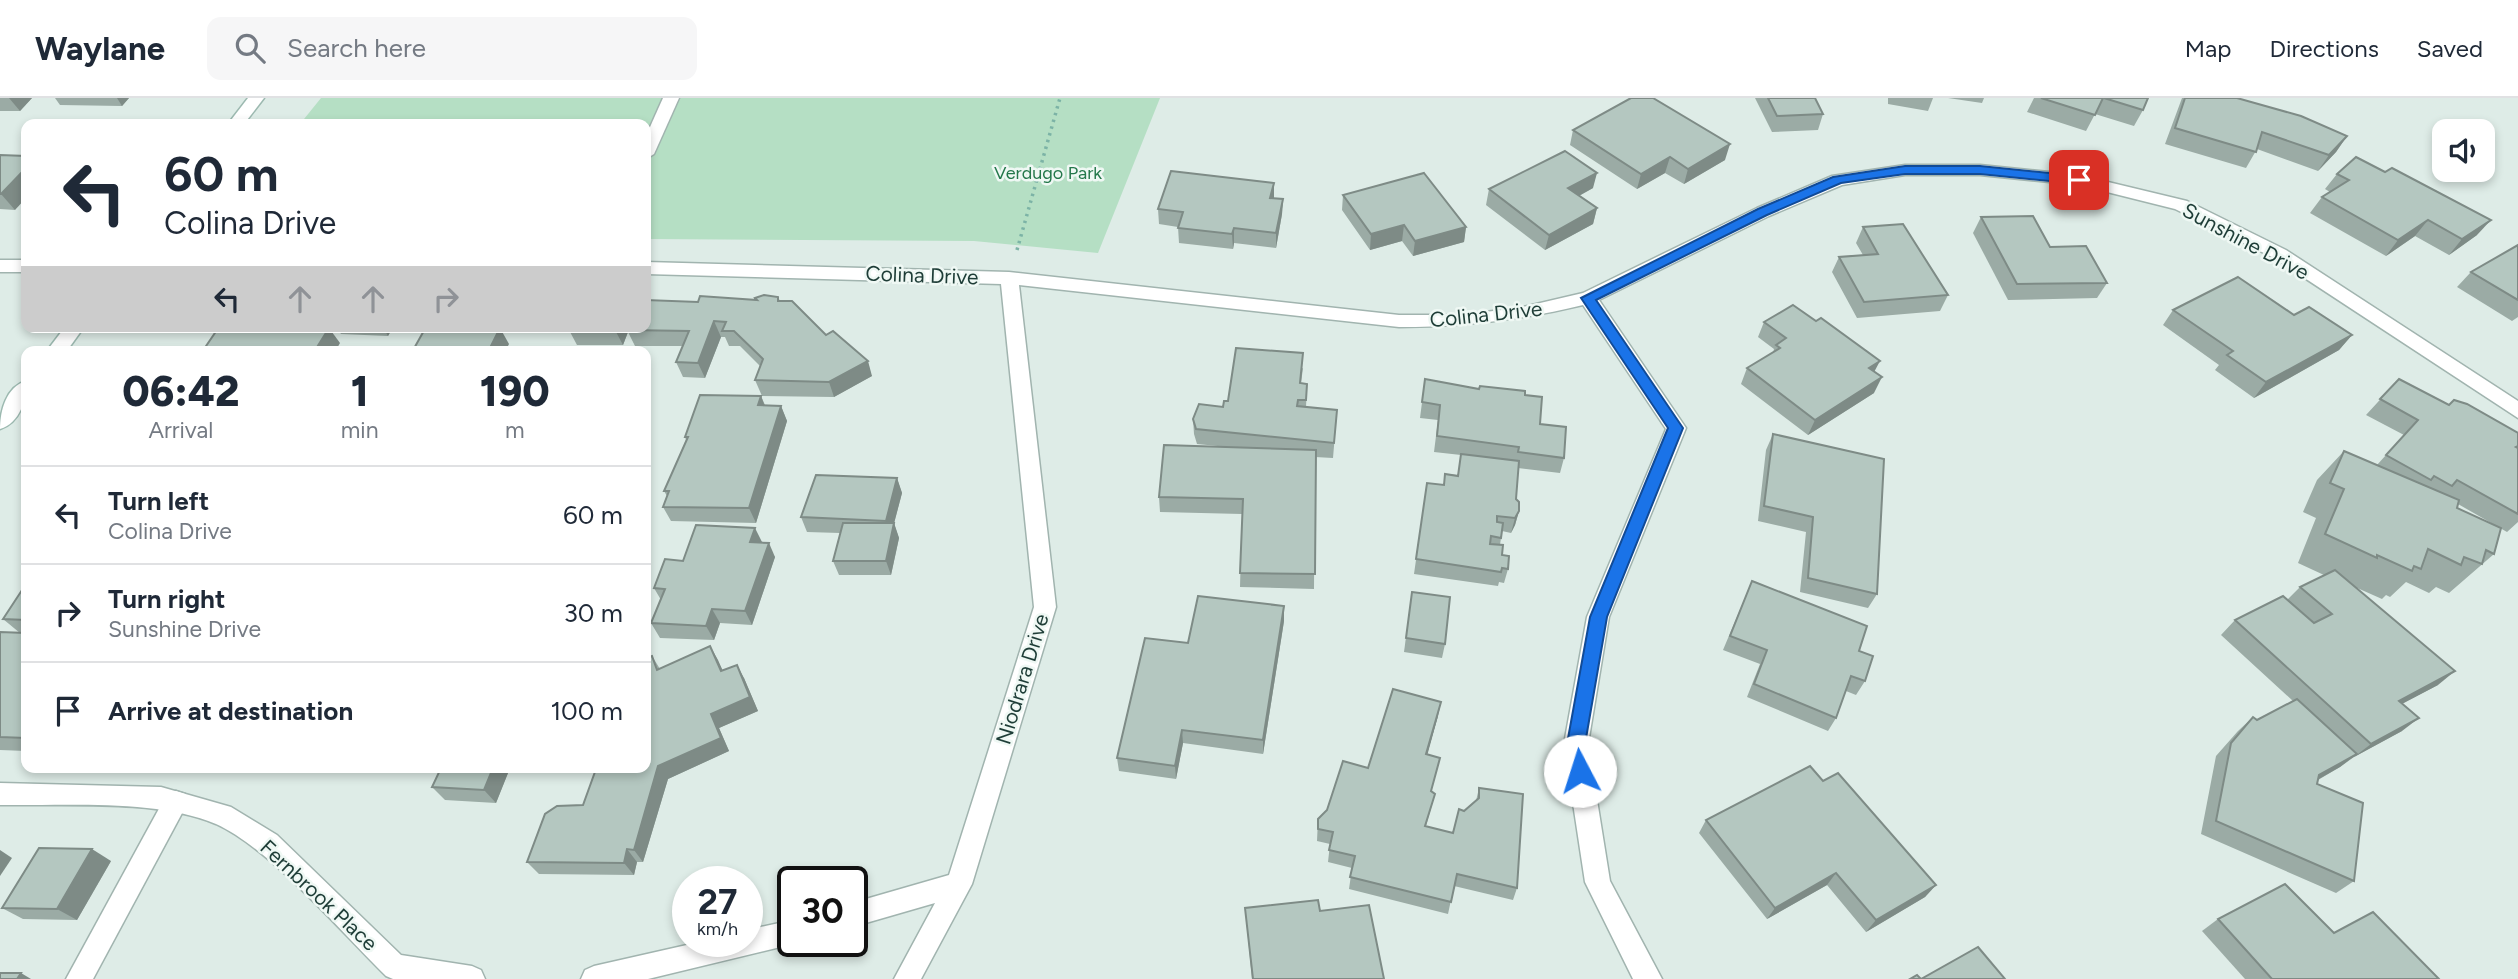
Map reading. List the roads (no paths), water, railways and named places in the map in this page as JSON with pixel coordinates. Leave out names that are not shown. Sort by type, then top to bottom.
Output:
[{"type":"street","points":[[240,119],[256,98]]},
{"type":"street","points":[[651,142],[671,98]]},
{"type":"street","name":"Sunshine Drive","points":[[1588,298],[1763,212],[1838,180],[1905,170],[1980,170],[2079,180],[2181,205],[2280,254],[2518,411]]},
{"type":"street","points":[[0,266],[21,266]]},
{"type":"street","name":"Colina Drive","points":[[651,268],[1009,278],[1399,321],[1459,321],[1519,314],[1588,298]]},
{"type":"street","name":"Niodrara Drive","points":[[907,979],[959,884],[1045,607],[1009,278]]},
{"type":"street","points":[[1588,298],[1675,428],[1598,617],[1576,744],[1598,882],[1639,966],[1649,979]]},
{"type":"street","points":[[0,422],[21,395]]},
{"type":"street","name":"Fernbrook Place","points":[[0,794],[161,799],[222,815],[268,843],[395,967],[472,979]]},
{"type":"street","points":[[79,979],[176,802]]},
{"type":"street","points":[[868,910],[959,884]]},
{"type":"street","points":[[594,979],[777,936]]},
{"type":"park label","name":"Verdugo Park","points":[[1048,173]]}]
